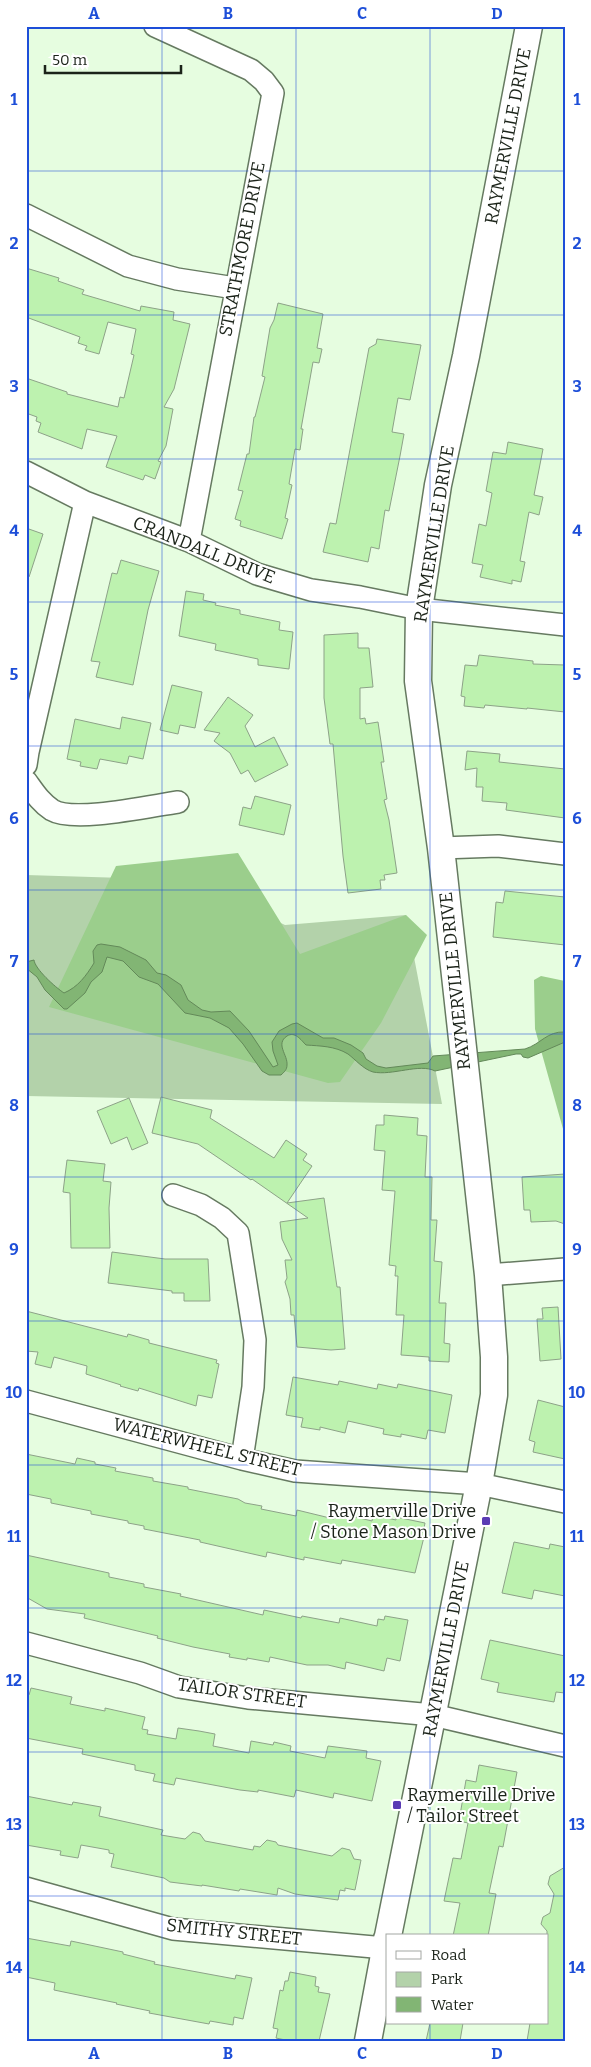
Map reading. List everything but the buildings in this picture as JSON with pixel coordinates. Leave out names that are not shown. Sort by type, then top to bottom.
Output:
[{"type":"street","name":"STRATHMORE DRIVE","points":[[155,26],[251,70],[264,81],[273,93],[189,541]]},
{"type":"street","name":"RAYMERVILLE DRIVE","points":[[388,1934],[479,1484],[494,1395],[494,1357],[488,1275],[441,848],[418,681],[420,609],[438,485],[466,356],[529,26]]},
{"type":"street","points":[[26,215],[128,266],[177,279],[235,288]]},
{"type":"street","name":"CRANDALL DRIVE","points":[[26,472],[85,502],[189,541],[257,574],[311,590],[360,596],[420,609],[565,625]]},
{"type":"street","points":[[26,765],[85,502]]},
{"type":"street","points":[[26,781],[38,799],[53,811],[78,816],[178,802]]},
{"type":"street","points":[[441,848],[498,846],[565,854]]},
{"type":"street","points":[[172,1195],[201,1205],[222,1218],[238,1233],[255,1340],[253,1386],[242,1459]]},
{"type":"street","points":[[488,1275],[565,1269]]},
{"type":"street","name":"WATERWHEEL STREET","points":[[26,1401],[242,1459],[295,1471],[479,1484],[565,1502]]},
{"type":"street","name":"TAILOR STREET","points":[[26,1643],[140,1673],[179,1687],[248,1698],[433,1715],[565,1746]]},
{"type":"street","name":"SMITHY STREET","points":[[26,1888],[174,1929],[386,1941]]},
{"type":"street","name":"RAYMERVILLE DRIVE","points":[[368,2041],[386,1946]]},
{"type":"green space","points":[[26,875],[190,880],[285,925],[406,915],[442,1104],[26,1096]]},
{"type":"shaded area","points":[[238,853],[300,954],[406,915],[427,935],[381,1023],[340,1082],[328,1083],[49,1007],[116,866]]},
{"type":"shaded area","points":[[541,976],[565,981],[565,1136],[535,1029],[534,980]]},
{"type":"water","points":[[97,945],[120,947],[146,960],[157,973],[166,975],[181,985],[188,1000],[202,1010],[211,1012],[230,1011],[249,1031],[273,1067],[278,1065],[272,1042],[279,1031],[297,1023],[323,1038],[334,1038],[351,1045],[363,1053],[366,1059],[377,1066],[386,1068],[428,1063],[433,1056],[525,1049],[559,1032],[565,1032],[565,1042],[528,1058],[523,1057],[521,1054],[516,1054],[435,1071],[422,1068],[381,1073],[366,1069],[343,1051],[306,1045],[298,1037],[290,1035],[282,1042],[287,1061],[286,1070],[281,1075],[269,1075],[262,1071],[229,1028],[210,1018],[185,1013],[158,984],[139,977],[123,961],[107,957],[102,972],[91,982],[85,993],[67,1009],[64,1009],[45,990],[37,977],[26,968],[26,962],[34,960],[42,973],[64,993],[85,977],[94,963],[93,951]]},
{"type":"place","name":"Raymerville Drive / Stone Mason Drive","points":[[486,1521]]},
{"type":"place","name":"Raymerville Drive / Tailor Street","points":[[397,1805]]}]
